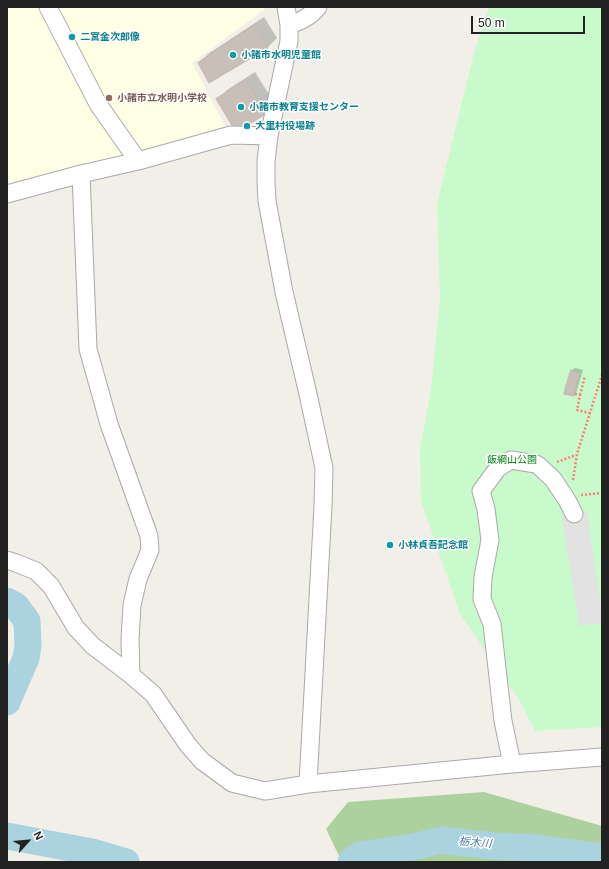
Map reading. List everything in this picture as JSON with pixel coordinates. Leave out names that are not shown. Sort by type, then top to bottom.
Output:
[{"type":"street","points":[[48,7],[98,104],[138,160]]},
{"type":"street","points":[[286,7],[289,25],[289,41],[269,136],[266,161],[266,182],[267,201],[284,292],[324,468],[324,506],[308,784]]},
{"type":"street","points":[[289,25],[300,22],[313,13],[318,7]]},
{"type":"street","points":[[7,194],[231,135],[269,136]]},
{"type":"street","points":[[81,174],[88,349],[109,424],[149,536],[150,550],[138,579],[132,605],[130,640],[131,674]]},
{"type":"street","points":[[512,764],[503,720],[492,624],[482,599],[483,577],[490,540],[486,509],[481,491],[498,468],[511,460],[536,464],[552,479],[567,500],[574,514]]},
{"type":"street","points":[[7,560],[36,571],[51,586],[76,628],[93,646],[131,674],[153,694],[188,745],[202,761],[232,783],[265,791],[308,784],[512,764],[602,757]]},
{"type":"path","points":[[573,482],[577,454],[602,375]]},
{"type":"path","points":[[585,376],[577,410],[590,413]]},
{"type":"path","points":[[575,394],[580,395]]},
{"type":"path","points":[[579,495],[602,493]]},
{"type":"shaded area","name":"小諸市立水明小学校","points":[[7,7],[264,7],[265,9],[192,63],[228,132],[7,186]]},
{"type":"shaded area","points":[[587,512],[602,623],[579,626],[562,516]]},
{"type":"green space","name":"飯綱山公園","points":[[489,7],[602,7],[602,727],[535,731],[520,701],[460,614],[421,501],[420,448],[431,390],[440,297],[437,204],[474,53]]},
{"type":"green space","points":[[484,792],[602,826],[602,862],[342,862],[326,829],[348,802]]},
{"type":"building","name":"小諸市水明児童館","points":[[254,26],[268,48],[209,83],[198,63]]},
{"type":"building","name":"小諸市教育支援センター","points":[[246,80],[266,114],[236,132],[216,99]]},
{"type":"building","points":[[571,370],[580,373],[574,396],[564,394]]},
{"type":"waterway","name":"栃木川","points":[[7,601],[16,606],[27,621],[28,646],[26,658],[7,702]]},
{"type":"waterway","name":"栃木川","points":[[7,836],[92,852],[126,862]]},
{"type":"waterway","name":"栃木川","points":[[351,862],[360,855],[413,847],[442,840],[492,846],[538,848],[602,857]]},
{"type":"place","name":"二宮金次郎像","points":[[72,37]]},
{"type":"place","name":"小諸市水明児童館","points":[[233,55]]},
{"type":"place","name":"小諸市立水明小学校","points":[[109,98]]},
{"type":"place","name":"小諸市教育支援センター","points":[[241,107]]},
{"type":"place","name":"大里村役場跡","points":[[247,126]]},
{"type":"place","name":"小林貞吾記念館","points":[[390,545]]}]
